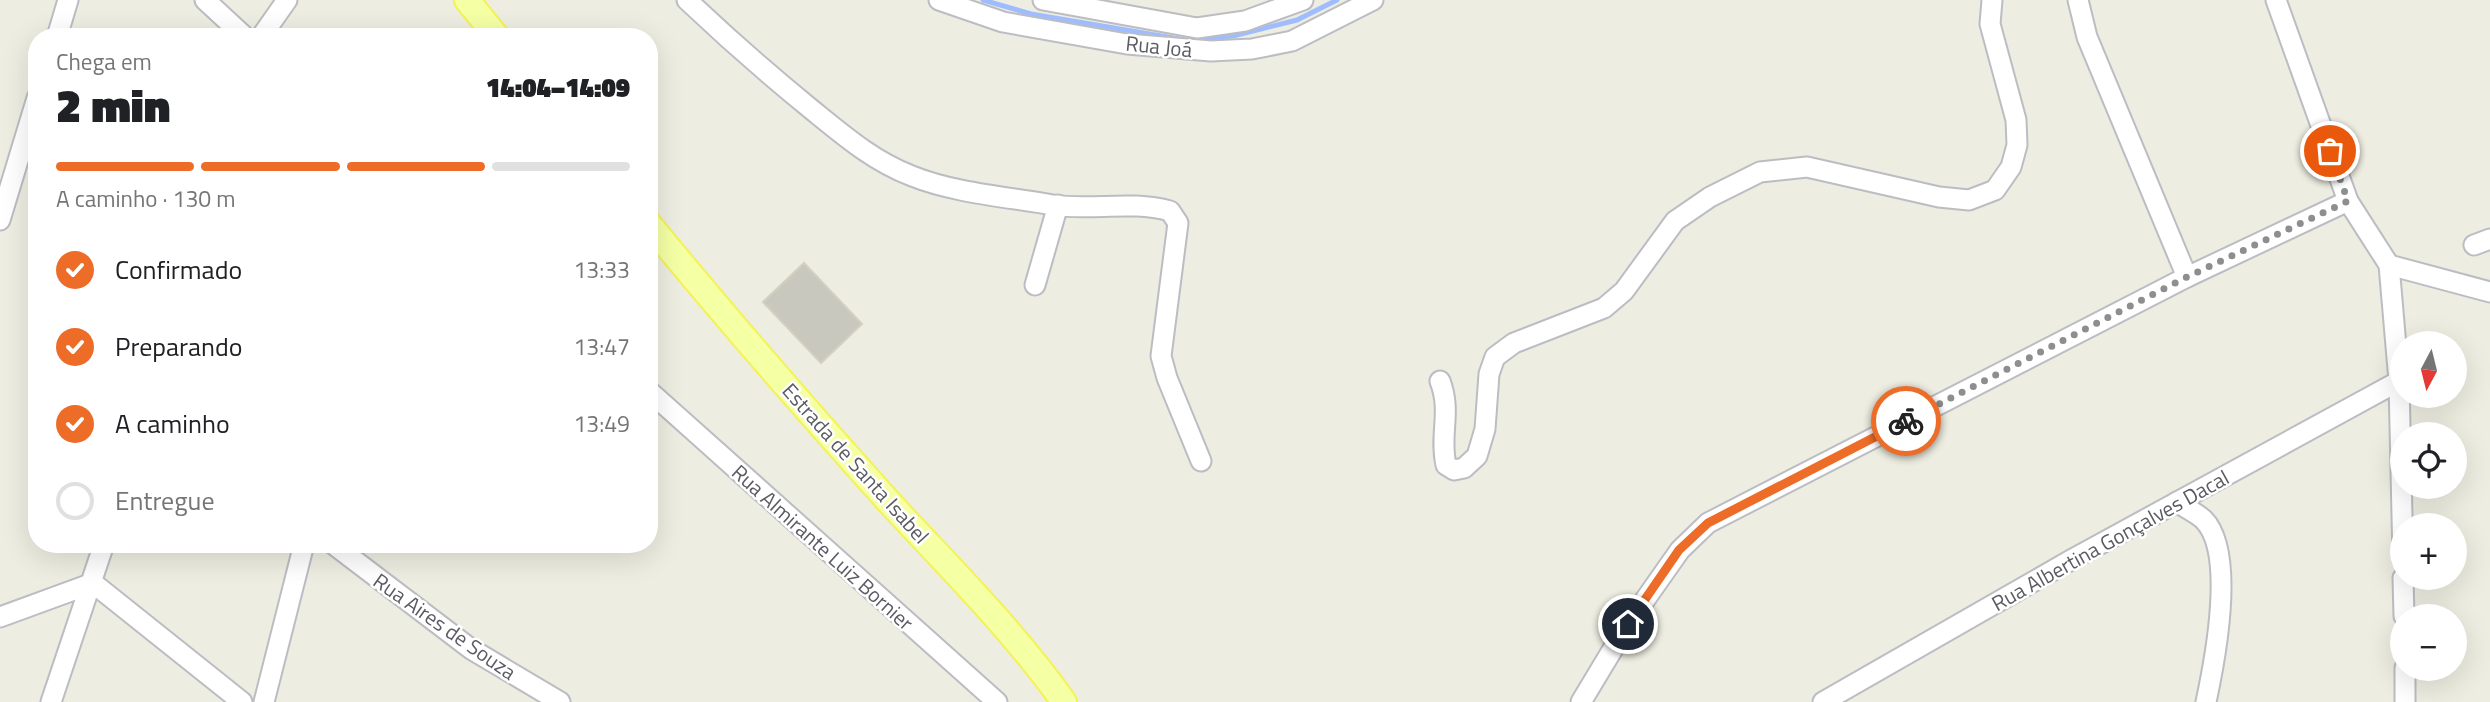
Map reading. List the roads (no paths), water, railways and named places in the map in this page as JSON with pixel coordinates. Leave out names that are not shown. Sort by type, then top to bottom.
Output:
[{"type":"main road","points":[[468,1],[490,28]]},
{"type":"main road","name":"Estrada de Santa Isabel","points":[[658,235],[871,481],[1026,652],[1064,702]]},
{"type":"street","points":[[60,28],[68,0]]},
{"type":"street","points":[[205,0],[235,28]]},
{"type":"street","points":[[267,28],[286,0]]},
{"type":"street","points":[[687,0],[771,76],[859,148],[914,177],[951,187],[1058,205],[1148,205],[1170,211],[1178,223],[1161,356],[1201,461]]},
{"type":"street","name":"Rua Joá","points":[[939,0],[1003,22],[1127,44],[1211,51],[1252,49],[1292,41],[1373,0]]},
{"type":"street","name":"Rua Joá","points":[[1043,0],[1197,28],[1245,21],[1303,0]]},
{"type":"street","points":[[1440,381],[1446,396],[1447,409],[1444,437],[1446,466],[1454,470],[1464,468],[1476,456],[1485,429],[1489,374],[1495,357],[1514,343],[1604,309],[1624,291],[1675,220],[1710,197],[1760,172],[1807,167],[1938,197],[1969,200],[1994,190],[2011,167],[2017,145],[2016,120],[1990,24],[1992,0]]},
{"type":"street","points":[[2078,0],[2087,37],[2187,277]]},
{"type":"street","points":[[2277,0],[2348,201],[2389,265],[2395,331]]},
{"type":"street","points":[[0,220],[28,128]]},
{"type":"street","points":[[1581,702],[1628,624],[1679,550],[1708,523],[2187,277],[2348,201]]},
{"type":"street","points":[[1035,285],[1058,205]]},
{"type":"street","points":[[2389,265],[2490,292]]},
{"type":"street","name":"Rua Albertina Gonçalves Dacal","points":[[1823,702],[2176,502],[2390,386]]},
{"type":"street","name":"Rua Almirante Luiz Bornier","points":[[658,399],[997,702]]},
{"type":"street","points":[[2400,408],[2402,513]]},
{"type":"street","points":[[2176,502],[2204,520],[2216,539],[2221,563],[2217,647],[2206,702]]},
{"type":"street","points":[[51,702],[101,553]]},
{"type":"street","points":[[264,702],[302,553]]},
{"type":"street","name":"Rua Aires de Souza","points":[[345,553],[471,649],[560,702]]},
{"type":"street","points":[[0,617],[93,583]]},
{"type":"street","points":[[93,583],[242,702]]},
{"type":"street","points":[[2405,681],[2405,702]]},
{"type":"waterway","points":[[983,0],[1031,14],[1185,40],[1233,36],[1297,20],[1337,0]]}]
